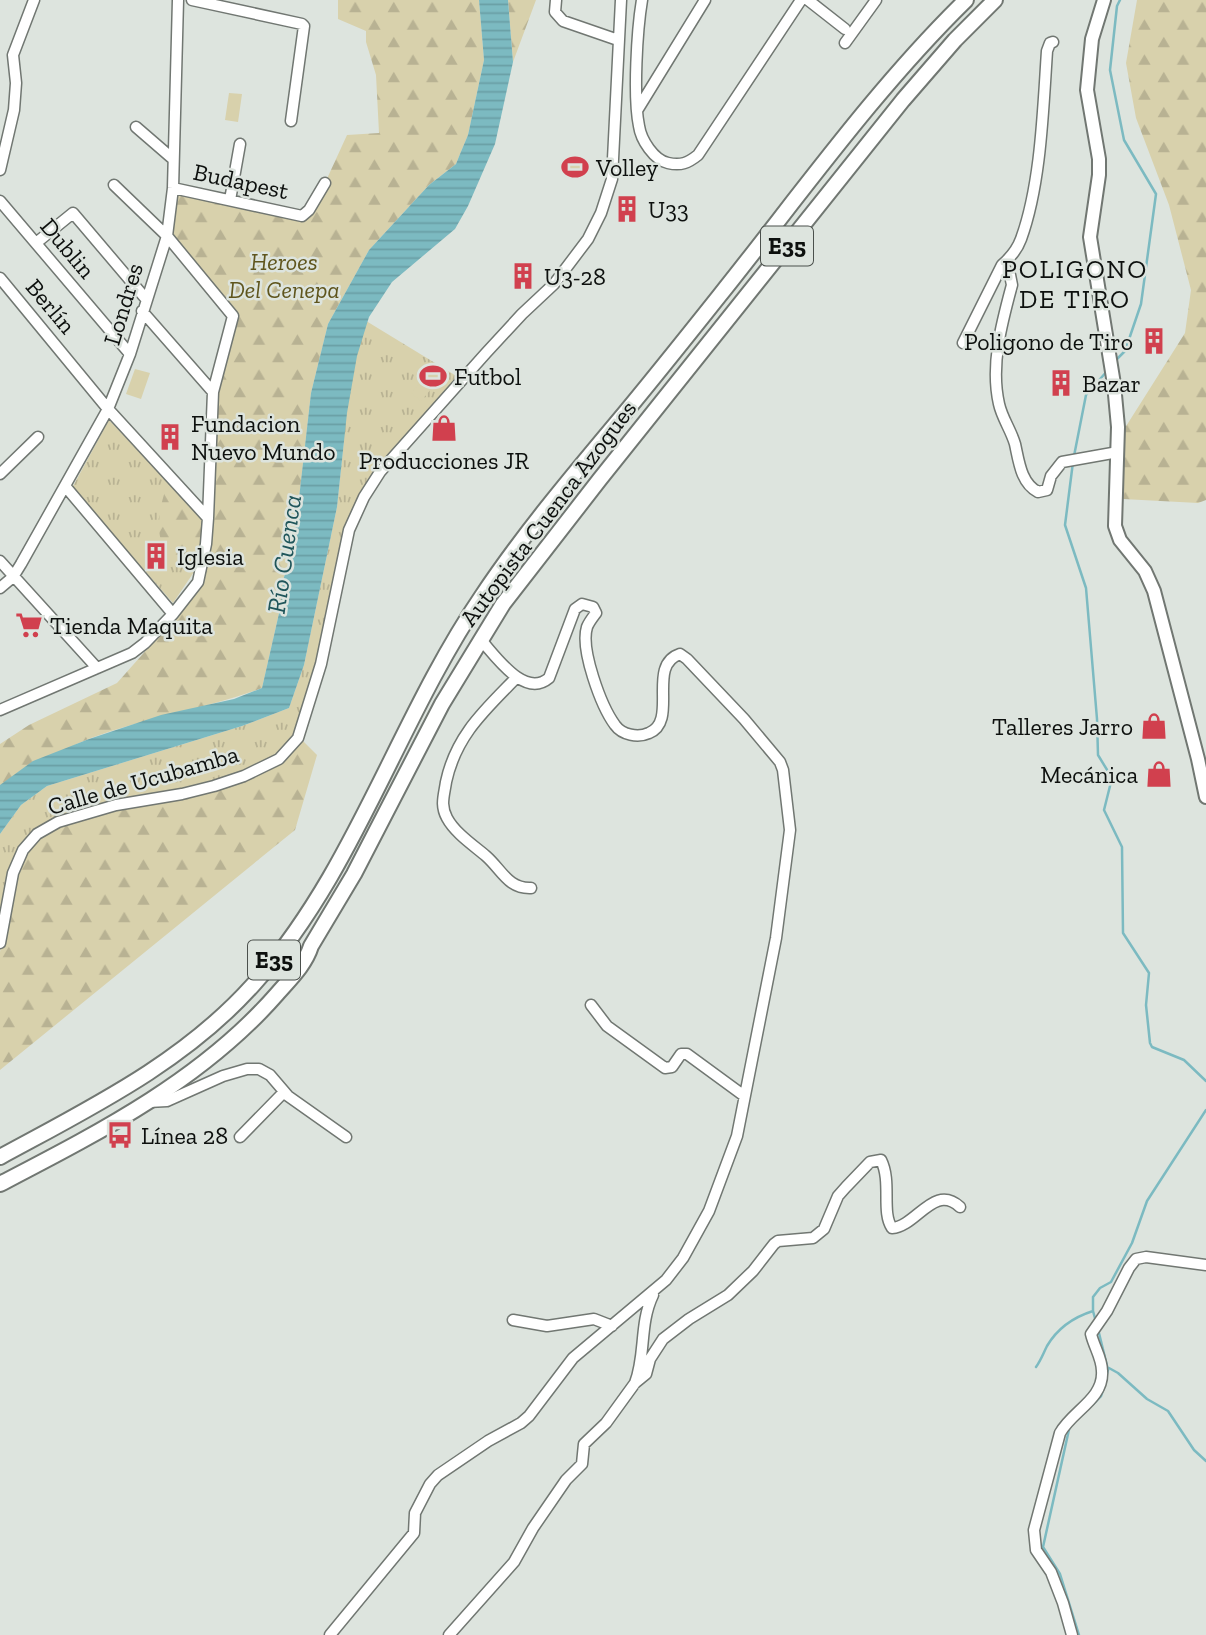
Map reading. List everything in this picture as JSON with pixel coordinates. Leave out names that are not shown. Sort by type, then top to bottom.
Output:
[{"type":"highway","name":"Autopista Cuenca Azogues","points":[[0,1157],[114,1095],[166,1062],[213,1024],[273,962],[340,861],[440,663],[500,569],[563,486],[867,112],[966,0]]},
{"type":"highway","name":"Autopista Cuenca Azogues","points":[[0,1184],[148,1102],[190,1074],[244,1029],[307,958],[315,938],[354,874],[437,714],[480,639],[544,549],[903,100],[955,40],[995,0]]},
{"type":"main road","points":[[1104,0],[1092,39],[1087,90],[1099,159],[1090,237],[1111,367],[1118,452],[1115,526],[1120,540],[1146,571],[1154,591],[1202,754],[1206,797]]},
{"type":"street","points":[[0,170],[14,110],[16,83],[13,55],[34,0]]},
{"type":"street","name":"Londres","points":[[0,588],[13,577],[108,409],[130,354],[167,236],[173,188],[178,0]]},
{"type":"street","points":[[192,0],[299,22],[304,26],[291,121]]},
{"type":"street","points":[[556,0],[555,12],[564,21],[618,40]]},
{"type":"street","name":"Calle de Ucubamba","points":[[0,943],[13,873],[23,850],[37,834],[58,822],[116,805],[214,786],[244,776],[279,759],[298,738],[321,664],[349,530],[364,497],[380,472],[499,339],[554,284],[588,239],[601,213],[612,179],[621,0]]},
{"type":"street","points":[[642,0],[636,76],[638,126],[643,140],[652,152],[662,161],[677,165],[688,163],[698,155],[801,0]]},
{"type":"street","points":[[638,109],[705,0]]},
{"type":"street","points":[[808,0],[845,29]]},
{"type":"street","points":[[845,43],[876,0]]},
{"type":"street","points":[[963,342],[1002,265],[1021,241],[1034,191],[1048,51],[1050,43],[1053,42]]},
{"type":"street","points":[[136,128],[173,159]]},
{"type":"street","points":[[230,200],[240,144]]},
{"type":"street","name":"Budapest","points":[[173,188],[302,216],[309,210],[324,183]]},
{"type":"street","points":[[0,697],[4,708],[132,653],[173,614],[198,582],[206,544],[213,392],[233,316],[167,236],[114,185]]},
{"type":"street","name":"Dublin","points":[[0,201],[130,354]]},
{"type":"street","points":[[36,243],[73,213],[146,299]]},
{"type":"street","points":[[1002,265],[1010,275],[1012,285],[996,355],[995,378],[999,404],[1011,431],[1023,476],[1030,487],[1038,492],[1047,490],[1058,464],[1118,452]]},
{"type":"street","name":"Berlín","points":[[0,278],[108,409],[208,518]]},
{"type":"street","points":[[142,311],[213,392]]},
{"type":"street","points":[[0,474],[38,437]]},
{"type":"street","points":[[65,486],[173,614]]},
{"type":"street","points":[[0,561],[97,667]]},
{"type":"street","points":[[330,1635],[414,1533],[415,1513],[430,1484],[438,1475],[488,1441],[522,1423],[573,1358],[656,1290],[683,1258],[709,1211],[737,1136],[776,938],[790,830],[789,807],[780,762],[744,719],[680,654],[673,656],[667,664],[662,692],[662,718],[657,729],[647,735],[634,736],[615,725],[595,685],[590,667],[587,627],[596,612],[593,607],[582,604],[575,609],[546,681],[540,683],[517,677],[505,668],[480,639]]},
{"type":"street","points":[[517,677],[475,719],[457,748],[442,800],[448,821],[493,862],[509,881],[519,888],[531,888]]},
{"type":"street","points":[[591,1005],[607,1026],[665,1068],[672,1067],[681,1054],[687,1054],[743,1096]]},
{"type":"street","points":[[148,1102],[167,1101],[223,1076],[247,1069],[259,1069],[270,1075],[284,1092],[346,1137]]},
{"type":"street","points":[[240,1137],[284,1092]]},
{"type":"street","points":[[635,1383],[646,1374],[650,1359],[663,1339],[728,1295],[753,1271],[774,1244],[778,1241],[813,1238],[824,1229],[838,1196],[870,1162],[881,1160],[887,1175],[887,1222],[892,1228],[904,1225],[932,1202],[948,1200],[960,1207]]},
{"type":"street","points":[[1072,1635],[1051,1572],[1036,1550],[1034,1530],[1060,1433],[1066,1421],[1093,1399],[1100,1388],[1102,1372],[1099,1354],[1092,1339],[1094,1328],[1107,1311],[1136,1259],[1146,1257],[1206,1265]]},
{"type":"street","points":[[449,1635],[514,1562],[533,1528],[566,1480],[582,1464],[584,1444],[606,1423],[635,1383],[639,1374],[643,1326],[648,1305],[656,1290]]},
{"type":"street","points":[[513,1320],[547,1326],[594,1319],[612,1326]]},
{"type":"green space","name":"Heroes Del Cenepa","points":[[338,0],[479,0],[484,60],[468,135],[456,164],[429,185],[369,250],[328,324],[311,393],[293,551],[283,580],[280,609],[262,688],[91,738],[0,785],[0,744],[29,725],[117,683],[149,647],[198,582],[217,392],[237,316],[171,237],[176,191],[302,216],[325,183],[347,135],[379,133],[376,75],[366,42],[366,31],[338,19]]},
{"type":"green space","points":[[508,0],[536,0],[513,62]]},
{"type":"green space","points":[[1137,0],[1206,0],[1206,500],[1198,503],[1123,499],[1123,431],[1185,333],[1191,290],[1169,205],[1136,118],[1126,63]]},
{"type":"green space","points":[[229,93],[242,94],[238,122],[225,120]]},
{"type":"green space","name":"Volley","points":[[567,157],[587,166],[582,177],[562,167]]},
{"type":"green space","points":[[358,316],[458,377],[380,472],[349,530],[321,664],[290,749],[0,943],[0,834],[21,805],[47,786],[242,726],[289,708],[304,665],[337,507],[344,441],[342,433]]},
{"type":"green space","name":"Futbol","points":[[429,365],[445,379],[437,388],[421,373]]},
{"type":"green space","points":[[135,369],[150,373],[141,399],[126,394]]},
{"type":"green space","points":[[423,380],[432,388],[421,401],[411,393]]},
{"type":"green space","points":[[109,420],[204,520],[196,569],[173,603],[72,488]]},
{"type":"green space","points":[[169,483],[204,520],[196,569],[171,552],[161,540],[160,514],[163,496]]},
{"type":"green space","points":[[301,739],[317,755],[295,830],[0,1070],[0,952],[15,874],[27,850],[38,837],[59,825],[280,763]]},
{"type":"water","points":[[479,0],[508,0],[513,62],[495,144],[455,229],[392,282],[369,317],[357,356],[347,413],[337,507],[304,665],[289,708],[242,726],[47,786],[21,805],[0,834],[0,785],[33,761],[161,715],[234,699],[262,688],[280,609],[283,580],[293,551],[311,393],[328,324],[369,250],[429,185],[456,164],[468,135],[484,60]]},
{"type":"waterway","points":[[1114,362],[1125,351],[1141,304],[1156,194],[1124,140],[1110,70],[1117,6],[1120,0]]},
{"type":"waterway","points":[[1074,456],[1086,395],[1108,370]]},
{"type":"waterway","points":[[1073,462],[1065,525],[1086,588],[1098,755],[1112,778],[1104,810],[1122,847],[1123,933],[1149,973],[1146,1005],[1152,1047],[1184,1060],[1206,1081]]},
{"type":"waterway","points":[[1096,1322],[1093,1297],[1100,1288],[1111,1282],[1132,1243],[1147,1201],[1206,1110]]},
{"type":"waterway","points":[[1036,1367],[1047,1346],[1061,1329],[1093,1311]]},
{"type":"waterway","points":[[1098,1329],[1108,1370],[1106,1377]]},
{"type":"waterway","points":[[1109,1368],[1147,1399],[1168,1411],[1194,1450],[1206,1461]]},
{"type":"waterway","points":[[1093,1404],[1103,1390]]},
{"type":"waterway","points":[[1070,1425],[1043,1547],[1060,1574],[1079,1635]]},
{"type":"place","name":"Volley","points":[[575,167]]},
{"type":"place","name":"U33","points":[[627,209]]},
{"type":"place","name":"U3-28","points":[[523,276]]},
{"type":"place","name":"Poligono de Tiro","points":[[1154,341]]},
{"type":"place","name":"Futbol","points":[[433,376]]},
{"type":"place","name":"Bazar","points":[[1061,383]]},
{"type":"place","name":"Producciones JR","points":[[444,428]]},
{"type":"place","name":"Fundacion Nuevo Mundo","points":[[170,437]]},
{"type":"place","name":"Iglesia","points":[[156,556]]},
{"type":"place","name":"Tienda Maquita","points":[[29,625]]},
{"type":"place","name":"Talleres Jarro","points":[[1154,726]]},
{"type":"place","name":"Mecánica","points":[[1159,774]]},
{"type":"place","name":"Línea 28","points":[[120,1135]]},
{"type":"district","name":"POLIGONO DE TIRO","points":[[1075,284]]},
{"type":"water label","name":"Río Cuenca","points":[[284,554]]}]
